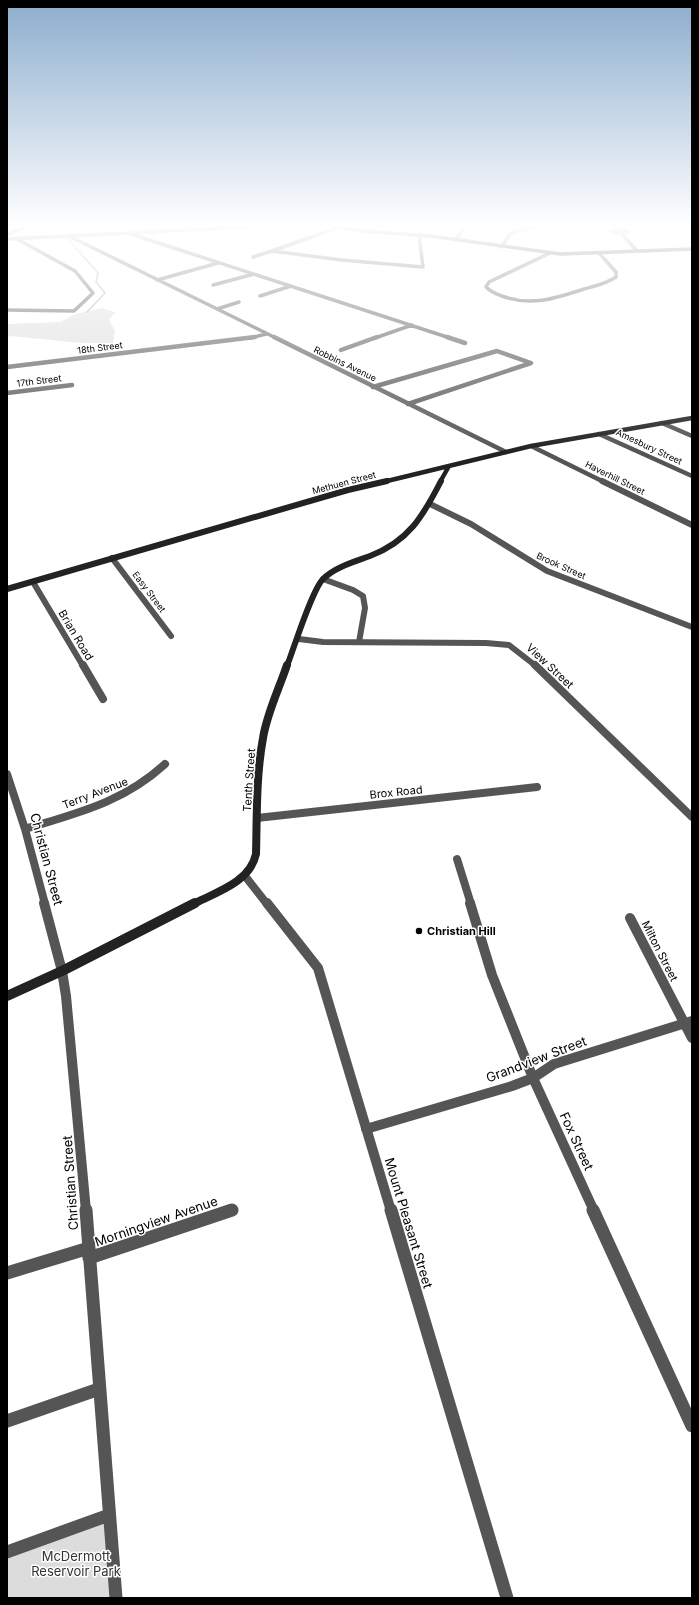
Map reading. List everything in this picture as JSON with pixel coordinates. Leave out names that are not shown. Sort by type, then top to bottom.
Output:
[{"type":"street","points":[[7,310],[71,312],[79,308],[86,301]]},
{"type":"street","name":"Robbins Avenue","points":[[200,301],[506,452]]},
{"type":"street","points":[[337,301],[465,343]]},
{"type":"street","points":[[519,301],[538,303],[550,301]]},
{"type":"street","points":[[217,309],[239,302]]},
{"type":"street","points":[[341,350],[412,325]]},
{"type":"street","name":"18th Street","points":[[7,368],[246,339],[266,334]]},
{"type":"street","points":[[373,386],[497,350],[531,363],[514,370],[408,404]]},
{"type":"street","name":"17th Street","points":[[7,393],[72,385]]},
{"type":"street","name":"Methuen Street","points":[[7,589],[337,493],[531,446],[692,418]]},
{"type":"street","points":[[662,423],[692,436]]},
{"type":"street","name":"Amesbury Street","points":[[599,434],[692,476]]},
{"type":"street","name":"Haverhill Street","points":[[531,446],[692,525]]},
{"type":"street","points":[[323,579],[393,546],[413,529],[430,504],[449,466]]},
{"type":"street","name":"Brook Street","points":[[430,504],[471,524],[547,571],[692,627]]},
{"type":"street","name":"Easy Street","points":[[112,558],[171,636]]},
{"type":"street","points":[[323,579],[362,595],[365,600],[359,642]]},
{"type":"street","name":"Tenth Street","points":[[245,876],[254,863],[256,854],[258,766],[263,737],[276,696],[316,592],[323,579]]},
{"type":"street","name":"Brian Road","points":[[33,582],[103,699]]},
{"type":"street","name":"View Street","points":[[299,639],[323,642],[486,643],[509,645],[535,665],[692,816]]},
{"type":"street","name":"Terry Avenue","points":[[25,829],[82,811],[121,796],[144,784],[166,764]]},
{"type":"street","name":"Christian Street","points":[[7,774],[25,829],[62,971],[72,1040],[116,1598]]},
{"type":"street","name":"Brox Road","points":[[257,818],[537,787]]},
{"type":"street","name":"Fox Street","points":[[456,859],[492,975],[533,1078],[692,1426]]},
{"type":"street","points":[[7,996],[62,971],[217,892],[245,876]]},
{"type":"street","name":"Mount Pleasant Street","points":[[245,876],[318,968],[508,1598]]},
{"type":"street","name":"Milton Street","points":[[630,918],[688,1022],[692,1038]]},
{"type":"street","name":"Grandview Street","points":[[366,1129],[512,1086],[533,1078],[554,1064],[688,1022]]},
{"type":"street","name":"Morningview Avenue","points":[[7,1273],[89,1253],[232,1210]]},
{"type":"street","points":[[7,1421],[99,1389]]},
{"type":"street","points":[[7,1552],[109,1515]]},
{"type":"green space","points":[[102,308],[115,312],[109,320],[115,331],[113,343],[74,342],[7,336],[7,324],[60,322],[76,314]]},
{"type":"green space","name":"McDermott Reservoir Park","points":[[109,1515],[116,1598],[7,1598],[7,1552]]},
{"type":"waterway","points":[[87,312],[98,301]]},
{"type":"place","name":"Christian Hill","points":[[419,931]]}]
